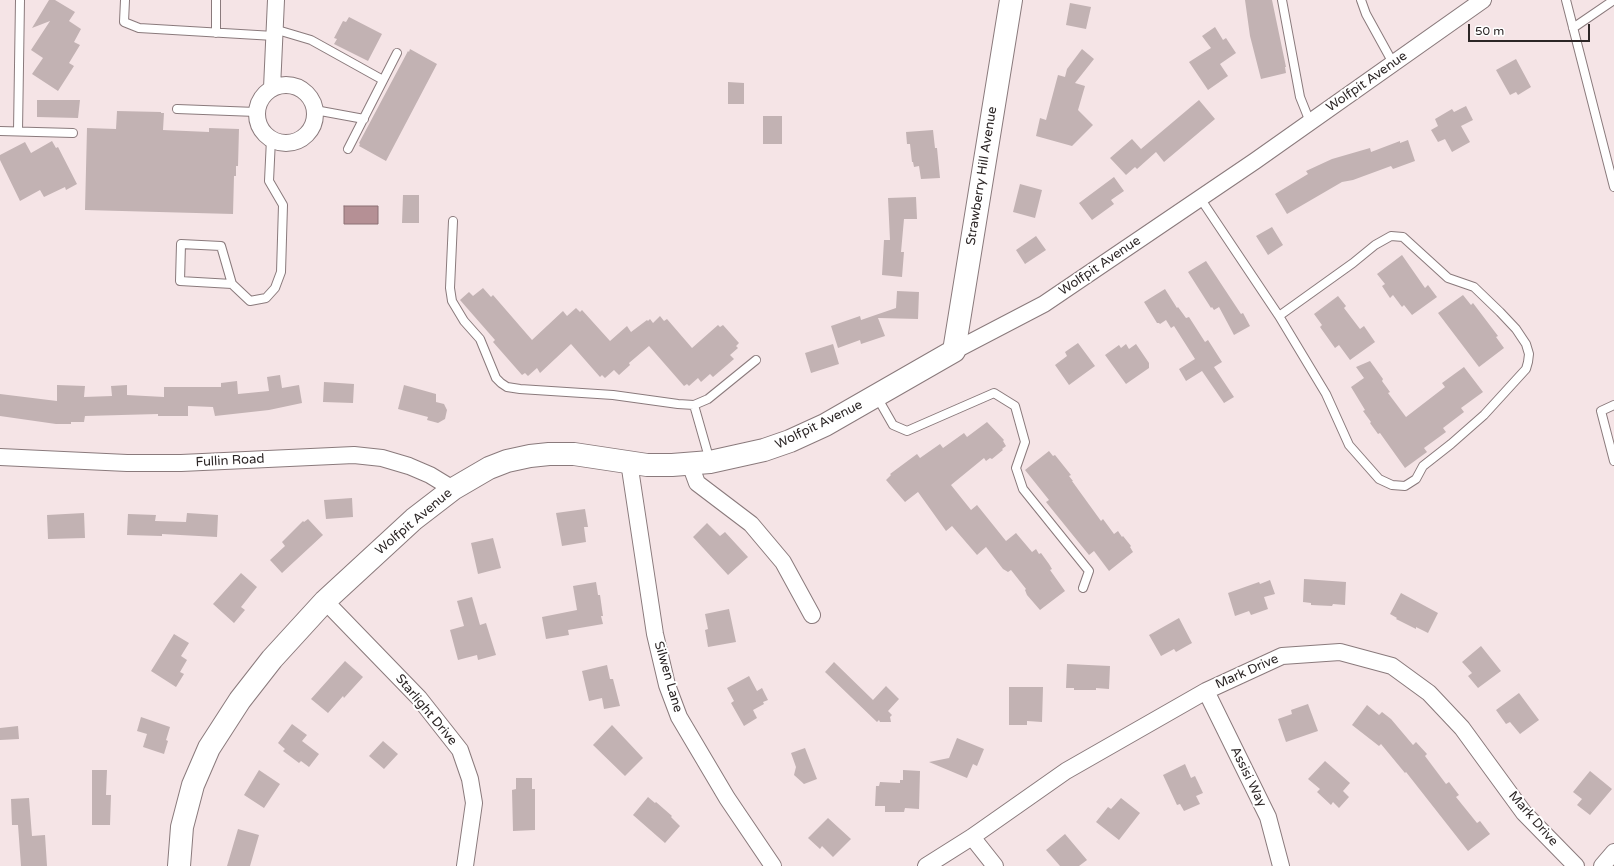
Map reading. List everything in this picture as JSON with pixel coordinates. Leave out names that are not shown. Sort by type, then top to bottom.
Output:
[{"type":"street","points":[[272,88],[276,0]]},
{"type":"street","name":"Strawberry Hill Avenue","points":[[954,351],[1011,0]]},
{"type":"street","name":"Wolfpit Avenue","points":[[179,866],[182,827],[188,800],[209,748],[240,700],[272,659],[325,601],[414,519],[452,489],[493,466],[530,456],[574,454],[653,465],[700,463],[764,450],[790,441],[825,425],[954,351],[1044,304],[1310,122],[1483,0]]},
{"type":"street","points":[[283,85],[294,86],[304,91],[311,100],[315,110],[315,119],[312,128],[306,136],[298,141],[280,143],[271,139],[263,132],[258,122],[256,112],[259,102],[264,94],[272,88],[283,85]]},
{"type":"street","name":"Fullin Road","points":[[0,457],[127,463],[181,463],[354,455],[382,458],[409,466],[430,475],[452,489]]},
{"type":"street","name":"Silwen Lane","points":[[629,462],[655,634],[664,672],[679,717],[727,798],[773,866]]},
{"type":"street","points":[[700,463],[697,483],[751,524],[783,562],[812,615]]},
{"type":"street","name":"Starlight Drive","points":[[325,601],[419,698],[460,750],[470,779],[474,803],[464,866]]},
{"type":"street","name":"Mark Drive","points":[[926,866],[972,837],[1066,771],[1206,691],[1282,656],[1340,652],[1392,666],[1429,693],[1457,723],[1524,813],[1576,866]]},
{"type":"street","name":"Assisi Way","points":[[1206,691],[1268,817],[1281,866]]},
{"type":"street","points":[[972,837],[995,866]]},
{"type":"street","points":[[1602,866],[1614,852]]},
{"type":"lane","points":[[18,131],[20,0]]},
{"type":"lane","points":[[125,0],[124,22],[139,28],[216,33],[274,32],[311,40],[384,80]]},
{"type":"lane","points":[[216,0],[216,33]]},
{"type":"lane","points":[[1282,0],[1300,97],[1310,122]]},
{"type":"lane","points":[[1361,0],[1366,14],[1393,63]]},
{"type":"lane","points":[[1566,0],[1614,187]]},
{"type":"lane","points":[[1573,28],[1614,0]]},
{"type":"lane","points":[[348,149],[397,53]]},
{"type":"lane","points":[[177,109],[256,112]]},
{"type":"lane","points":[[315,110],[364,119]]},
{"type":"lane","points":[[0,131],[73,133]]},
{"type":"lane","points":[[232,284],[180,281],[181,244],[220,246],[232,284],[250,301],[266,298],[275,288],[281,272],[283,205],[269,181],[271,139]]},
{"type":"lane","points":[[1200,198],[1279,316],[1326,394],[1349,445],[1379,479],[1392,485],[1405,486],[1416,479],[1423,466],[1484,415],[1526,369],[1528,362],[1529,354],[1526,344],[1516,329],[1500,312],[1474,287],[1448,278],[1414,245],[1403,237],[1391,236],[1374,245],[1353,263],[1279,316]]},
{"type":"lane","points":[[454,221],[450,288],[452,300],[464,321],[480,339],[496,378],[507,386],[520,389],[606,394],[694,405],[708,399],[756,360]]},
{"type":"lane","points":[[876,396],[893,425],[907,431],[994,393],[1015,406],[1025,442],[1016,468],[1022,489],[1089,571],[1082,588]]},
{"type":"lane","points":[[694,405],[700,463]]},
{"type":"lane","points":[[1614,405],[1601,411],[1614,461]]},
{"type":"shaded area","points":[[344,206],[378,206],[378,224],[344,224]]},
{"type":"building","points":[[49,0],[55,0],[75,12],[69,21],[81,29],[74,42],[80,45],[69,63],[74,66],[58,91],[32,74],[43,58],[31,50],[50,21],[32,28]]},
{"type":"building","points":[[1245,0],[1272,0],[1286,73],[1261,79],[1250,36]]},
{"type":"building","points":[[1070,3],[1091,7],[1086,29],[1066,25]]},
{"type":"building","points":[[349,17],[382,34],[368,61],[334,44],[337,39],[334,38],[343,21],[346,22]]},
{"type":"building","points":[[1215,27],[1223,40],[1226,38],[1236,53],[1220,64],[1228,76],[1208,90],[1189,62],[1211,48],[1202,36]]},
{"type":"building","points":[[410,49],[437,64],[386,161],[359,146],[359,143]]},
{"type":"building","points":[[1082,49],[1094,59],[1075,83],[1085,86],[1078,110],[1093,125],[1072,146],[1036,136],[1040,118],[1046,120],[1058,75],[1065,77],[1067,69]]},
{"type":"building","points":[[1516,59],[1531,87],[1518,95],[1516,92],[1510,95],[1496,70]]},
{"type":"building","points":[[728,82],[744,83],[744,104],[728,104]]},
{"type":"building","points":[[37,100],[80,100],[78,118],[37,117]]},
{"type":"building","points":[[1199,100],[1215,119],[1164,162],[1156,152],[1137,169],[1135,167],[1126,175],[1110,158],[1132,139],[1141,149]]},
{"type":"building","points":[[1466,106],[1473,120],[1461,126],[1470,142],[1452,152],[1445,139],[1438,142],[1431,130],[1438,126],[1435,119],[1452,109],[1454,112]]},
{"type":"building","points":[[117,111],[164,113],[163,130],[209,132],[209,128],[239,129],[238,166],[236,166],[236,176],[234,176],[233,214],[85,210],[87,128],[116,129]]},
{"type":"building","points":[[763,116],[782,116],[782,144],[763,144]]},
{"type":"building","points":[[933,130],[935,148],[937,148],[940,178],[921,179],[919,166],[914,167],[912,162],[910,144],[907,144],[906,132]]},
{"type":"building","points":[[1408,140],[1415,161],[1393,169],[1391,166],[1353,180],[1342,182],[1287,214],[1275,194],[1308,174],[1306,171],[1332,159],[1370,148],[1371,152],[1400,141],[1400,143]]},
{"type":"building","points":[[52,141],[56,148],[58,147],[77,184],[66,190],[65,187],[44,197],[40,190],[20,201],[0,160],[0,155],[25,142],[31,153]]},
{"type":"building","points":[[1114,177],[1124,191],[1111,200],[1114,204],[1092,220],[1079,203]]},
{"type":"building","points":[[1020,184],[1042,190],[1035,218],[1013,212]]},
{"type":"building","points":[[403,195],[419,195],[419,223],[402,223]]},
{"type":"building","points":[[916,197],[917,219],[904,219],[901,252],[904,252],[902,277],[882,275],[884,240],[890,240],[888,198]]},
{"type":"building","points":[[1272,227],[1283,245],[1268,255],[1256,236]]},
{"type":"building","points":[[1036,236],[1046,250],[1025,264],[1016,250]]},
{"type":"building","points":[[1402,255],[1425,288],[1428,285],[1437,297],[1412,315],[1404,305],[1402,307],[1393,295],[1390,298],[1382,286],[1385,284],[1377,274]]},
{"type":"building","points":[[1206,261],[1241,314],[1243,313],[1250,326],[1234,335],[1219,307],[1214,310],[1212,307],[1211,308],[1188,272]]},
{"type":"building","points":[[483,288],[491,297],[493,295],[532,340],[563,311],[567,316],[576,308],[580,312],[582,310],[610,341],[627,326],[631,332],[647,320],[648,321],[650,319],[653,323],[660,316],[664,321],[667,319],[692,348],[718,325],[720,327],[723,325],[739,343],[736,346],[738,348],[730,355],[734,359],[713,377],[710,374],[701,382],[698,378],[689,386],[687,384],[684,386],[649,346],[629,363],[630,365],[619,375],[614,370],[605,378],[602,375],[600,377],[571,344],[540,373],[537,368],[528,376],[525,373],[522,375],[493,342],[495,340],[460,300],[469,292],[473,296]]},
{"type":"building","points":[[1165,289],[1177,308],[1178,307],[1186,318],[1189,317],[1205,342],[1208,340],[1222,362],[1214,367],[1234,397],[1224,403],[1202,371],[1186,381],[1179,369],[1195,359],[1174,326],[1171,328],[1166,320],[1160,324],[1157,323],[1144,302]]},
{"type":"building","points":[[897,291],[919,292],[918,319],[878,318],[885,336],[861,344],[860,340],[838,348],[831,326],[860,316],[861,320],[896,308]]},
{"type":"building","points":[[1463,295],[1471,305],[1473,303],[1498,336],[1496,337],[1504,348],[1479,367],[1438,313]]},
{"type":"building","points":[[1338,296],[1346,306],[1344,308],[1360,329],[1364,326],[1375,342],[1350,360],[1339,345],[1335,348],[1320,327],[1322,325],[1314,314]]},
{"type":"building","points":[[1078,343],[1095,366],[1069,385],[1055,365],[1067,356],[1065,352]]},
{"type":"building","points":[[833,344],[839,364],[811,373],[805,353]]},
{"type":"building","points":[[1126,344],[1129,349],[1136,344],[1149,363],[1149,368],[1126,384],[1105,355],[1119,345],[1121,348]]},
{"type":"building","points":[[1370,361],[1383,379],[1382,381],[1390,392],[1388,393],[1406,417],[1445,387],[1442,383],[1464,367],[1483,392],[1461,408],[1464,412],[1443,428],[1446,432],[1424,448],[1427,452],[1405,468],[1380,433],[1378,434],[1370,423],[1371,422],[1363,411],[1365,410],[1351,387],[1364,378],[1356,367]]},
{"type":"building","points":[[280,375],[282,388],[299,385],[302,403],[269,410],[215,416],[213,407],[188,406],[188,416],[158,416],[158,414],[85,416],[84,422],[71,422],[71,424],[56,424],[0,416],[0,394],[57,401],[57,385],[85,386],[84,397],[112,396],[111,386],[127,385],[127,395],[164,397],[164,387],[221,387],[221,383],[237,381],[238,394],[269,391],[267,377]]},
{"type":"building","points":[[324,382],[354,384],[353,403],[323,402]]},
{"type":"building","points":[[404,385],[436,394],[436,402],[444,404],[447,410],[445,419],[438,423],[427,420],[428,417],[398,409]]},
{"type":"building","points":[[987,422],[1004,440],[1003,441],[1006,446],[992,459],[990,458],[986,461],[984,458],[951,485],[971,510],[977,505],[1006,541],[1016,533],[1032,552],[1036,549],[1049,564],[1052,569],[1050,570],[1065,591],[1040,610],[1027,595],[1026,589],[1011,570],[1008,572],[1003,569],[986,547],[977,555],[952,526],[946,531],[918,492],[905,502],[886,480],[891,475],[890,474],[917,454],[920,458],[940,444],[943,448],[964,433],[967,437]]},
{"type":"building","points":[[1049,451],[1053,456],[1055,455],[1071,475],[1069,476],[1072,481],[1101,521],[1103,519],[1114,534],[1118,531],[1131,546],[1130,547],[1133,552],[1109,571],[1094,551],[1089,555],[1046,502],[1049,500],[1025,470]]},
{"type":"building","points":[[352,498],[353,517],[326,519],[324,500]]},
{"type":"building","points":[[585,509],[588,527],[584,527],[586,542],[562,546],[556,513]]},
{"type":"building","points":[[84,513],[85,538],[48,539],[47,515]]},
{"type":"building","points":[[187,513],[218,515],[217,537],[162,534],[162,536],[127,535],[128,514],[156,515],[155,521],[186,522]]},
{"type":"building","points":[[308,519],[323,535],[282,573],[270,560],[285,546],[282,542],[303,521],[304,522]]},
{"type":"building","points":[[707,523],[720,536],[725,532],[748,557],[728,575],[693,537]]},
{"type":"building","points":[[493,538],[501,568],[478,574],[471,543]]},
{"type":"building","points":[[241,573],[257,587],[241,607],[245,610],[234,623],[213,604]]},
{"type":"building","points":[[1304,579],[1346,582],[1345,605],[1311,605],[1311,603],[1303,602]]},
{"type":"building","points":[[1270,580],[1275,594],[1264,597],[1268,609],[1251,615],[1249,611],[1235,616],[1228,593],[1259,582],[1260,584]]},
{"type":"building","points":[[596,582],[598,595],[600,595],[603,624],[568,630],[569,635],[546,639],[542,617],[577,610],[573,586]]},
{"type":"building","points":[[1401,593],[1438,613],[1428,633],[1396,619],[1397,618],[1390,614]]},
{"type":"building","points":[[472,597],[480,625],[486,623],[496,655],[478,660],[477,655],[458,660],[450,630],[464,626],[457,601]]},
{"type":"building","points":[[729,609],[736,642],[708,647],[705,630],[708,629],[705,614]]},
{"type":"building","points":[[1179,618],[1192,643],[1176,652],[1174,649],[1161,656],[1149,635]]},
{"type":"building","points":[[174,634],[189,643],[181,656],[187,660],[180,672],[184,674],[176,687],[151,671]]},
{"type":"building","points":[[1481,646],[1501,671],[1478,688],[1468,676],[1472,673],[1462,662]]},
{"type":"building","points":[[345,661],[363,677],[328,713],[311,699]]},
{"type":"building","points":[[834,662],[873,700],[886,686],[899,699],[888,711],[892,715],[890,717],[891,722],[880,722],[879,720],[877,722],[825,672]]},
{"type":"building","points":[[1067,664],[1110,666],[1109,689],[1096,688],[1096,690],[1074,690],[1074,688],[1066,688]]},
{"type":"building","points":[[607,665],[610,679],[613,679],[620,706],[604,709],[602,698],[589,701],[582,671]]},
{"type":"building","points":[[749,676],[757,691],[762,688],[768,700],[753,710],[757,718],[744,726],[731,703],[734,701],[727,688]]},
{"type":"building","points":[[1009,687],[1043,687],[1042,722],[1027,721],[1027,725],[1009,725]]},
{"type":"building","points":[[1519,693],[1539,720],[1520,734],[1510,722],[1506,724],[1496,710]]},
{"type":"building","points":[[1308,704],[1318,731],[1286,742],[1278,719],[1292,714],[1291,710]]},
{"type":"building","points":[[1367,705],[1379,715],[1382,712],[1391,719],[1413,745],[1416,742],[1427,754],[1425,756],[1446,784],[1449,782],[1459,795],[1456,797],[1477,823],[1480,821],[1490,834],[1468,851],[1406,772],[1405,773],[1381,744],[1379,746],[1352,725]]},
{"type":"building","points":[[141,717],[170,727],[164,754],[143,747],[147,734],[137,731]]},
{"type":"building","points":[[292,724],[307,735],[302,741],[319,754],[309,767],[301,761],[299,763],[283,751],[285,749],[278,743]]},
{"type":"building","points":[[612,725],[643,758],[625,776],[593,745]]},
{"type":"building","points":[[18,726],[19,739],[0,740],[0,728]]},
{"type":"building","points":[[957,738],[984,749],[977,766],[973,764],[967,778],[929,762],[949,758]]},
{"type":"building","points":[[383,741],[398,754],[384,769],[369,756]]},
{"type":"building","points":[[805,748],[817,779],[804,784],[794,775],[796,767],[791,753]]},
{"type":"building","points":[[1325,761],[1350,783],[1343,791],[1349,797],[1339,808],[1333,802],[1331,805],[1317,792],[1320,789],[1308,779]]},
{"type":"building","points":[[1185,764],[1191,778],[1195,776],[1203,793],[1196,796],[1200,804],[1184,811],[1180,804],[1177,805],[1163,775]]},
{"type":"building","points":[[92,770],[107,770],[106,795],[111,795],[110,825],[92,825]]},
{"type":"building","points":[[259,770],[280,784],[264,808],[244,795]]},
{"type":"building","points":[[903,770],[920,771],[919,809],[905,808],[904,812],[885,812],[885,806],[875,806],[876,786],[879,786],[880,782],[900,783],[900,780],[903,780]]},
{"type":"building","points":[[1590,771],[1612,789],[1590,815],[1577,805],[1582,799],[1573,792]]},
{"type":"building","points":[[516,778],[532,778],[532,789],[535,789],[535,830],[513,831],[512,790],[516,789]]},
{"type":"building","points":[[648,797],[672,816],[671,817],[680,826],[665,843],[633,815]]},
{"type":"building","points":[[29,798],[32,836],[45,835],[47,866],[21,866],[18,825],[12,825],[11,799]]},
{"type":"building","points":[[1121,798],[1140,813],[1119,840],[1096,822],[1108,807],[1111,809]]},
{"type":"building","points":[[828,818],[851,839],[833,857],[822,846],[820,849],[808,838]]},
{"type":"building","points":[[238,829],[259,835],[250,866],[227,866]]},
{"type":"building","points":[[1065,834],[1087,860],[1079,866],[1060,866],[1046,850]]}]
